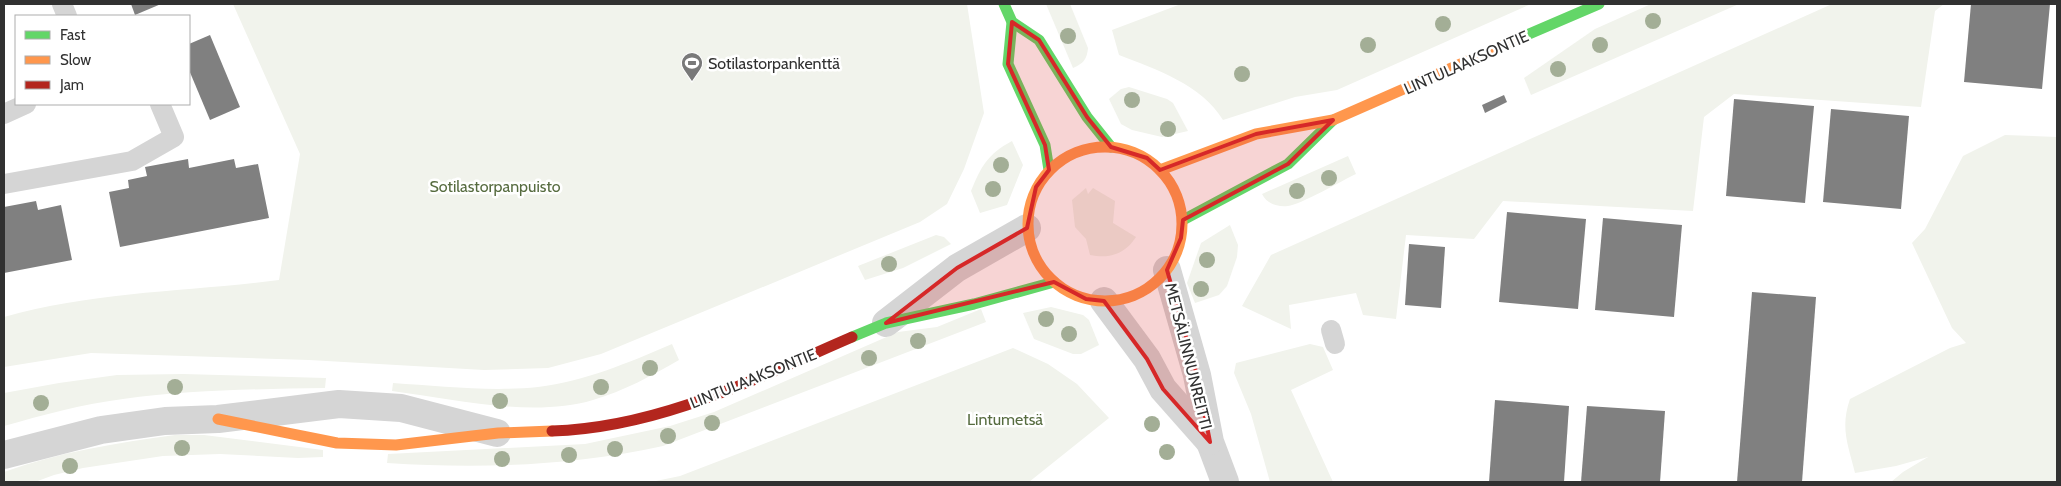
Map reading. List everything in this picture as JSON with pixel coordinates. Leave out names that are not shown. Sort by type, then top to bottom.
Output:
[{"type":"street","points":[[1004,4],[1012,22],[1008,64],[1046,145],[1049,170]]},
{"type":"street","name":"LINTULAAKSONTIE","points":[[1160,170],[1256,134],[1333,120],[1599,4]]},
{"type":"street","points":[[1012,22],[1039,40],[1087,117],[1111,146]]},
{"type":"street","name":"LINTULAAKSONTIE","points":[[1183,220],[1288,164],[1333,120]]},
{"type":"street","points":[[1111,146],[1130,150],[1146,158],[1160,170],[1172,185],[1180,202],[1183,220],[1181,238],[1176,255],[1167,270],[1154,283],[1139,293],[1123,299],[1104,301],[1086,299],[1069,292],[1054,282],[1035,257],[1027,228],[1036,188],[1049,170],[1077,151],[1111,146]]},
{"type":"street","name":"LINTULAAKSONTIE","points":[[886,323],[957,268],[1027,228]]},
{"type":"street","name":"METSÄLINNUNREITTI","points":[[1167,270],[1197,375],[1210,442],[1225,482]]},
{"type":"street","name":"LINTULAAKSONTIE","points":[[218,419],[338,443],[396,445],[498,433],[561,431],[635,419],[711,398],[886,323],[974,304],[1054,282]]},
{"type":"street","name":"METSÄLINNUNREITTI","points":[[1104,301],[1147,359],[1163,389],[1210,442]]},
{"type":"street","name":"LINTULAAKSONTIE","points":[[8,456],[100,430],[165,421],[218,419],[339,404],[401,408],[498,433]]},
{"type":"lane","points":[[4,114],[24,105]]},
{"type":"lane","points":[[4,184],[132,161],[174,138],[160,105]]},
{"type":"highlighted area","points":[[1012,22],[1039,40],[1087,117],[1111,147],[1147,158],[1160,170],[1256,134],[1333,120],[1288,164],[1183,220],[1181,238],[1167,270],[1197,375],[1210,442],[1163,389],[1147,359],[1104,301],[1086,299],[1054,282],[886,323],[957,268],[1027,228],[1036,187],[1049,170],[1045,145],[1008,64]]},
{"type":"green space","name":"Sotilastorpanpuisto","points":[[233,4],[967,4],[984,113],[964,169],[947,204],[920,222],[601,354],[548,368],[484,370],[309,360],[91,353],[4,367],[4,317],[38,308],[107,297],[279,280],[300,154]]},
{"type":"green space","points":[[1046,4],[1070,4],[1088,48],[1084,60],[1073,68]]},
{"type":"green space","points":[[1181,4],[1531,4],[1337,90],[1295,97],[1223,120],[1203,97],[1191,88],[1163,72],[1119,55],[1112,30]]},
{"type":"green space","points":[[1651,4],[1739,4],[1531,95],[1524,78],[1595,29]]},
{"type":"green space","points":[[1832,4],[1944,4],[1935,11],[1921,107],[1734,94],[1704,117],[1693,211],[1503,201],[1474,239],[1406,235],[1396,319],[1363,315],[1356,293],[1289,305],[1291,329],[1242,306],[1271,255]]},
{"type":"green space","points":[[1129,87],[1167,99],[1173,103],[1188,131],[1162,137],[1132,130],[1121,124],[1109,99],[1121,89]]},
{"type":"green space","points":[[2005,135],[2057,137],[2057,482],[1891,482],[1903,472],[1928,457],[1896,466],[1855,473],[1845,428],[1850,399],[1950,348],[1966,343],[1952,328],[1912,243],[1925,229],[1963,156]]},
{"type":"green space","points":[[1012,141],[1023,165],[1007,205],[980,213],[971,191],[975,182],[991,156]]},
{"type":"green space","points":[[1348,156],[1356,174],[1294,205],[1276,205],[1267,200],[1262,194]]},
{"type":"green space","points":[[1086,188],[1088,194],[1093,188],[1115,201],[1113,223],[1136,237],[1127,248],[1110,256],[1090,255],[1086,239],[1075,227],[1072,200]]},
{"type":"green space","points":[[1230,225],[1238,245],[1237,257],[1227,286],[1219,295],[1195,303],[1187,283],[1201,243]]},
{"type":"green space","points":[[936,235],[944,237],[951,244],[903,268],[865,280],[858,266]]},
{"type":"green space","points":[[1051,307],[1083,315],[1089,320],[1099,345],[1081,354],[1073,354],[1034,339],[1023,313]]},
{"type":"green space","points":[[981,309],[986,322],[663,446],[629,453],[560,462],[491,466],[387,463],[388,454],[585,444],[670,426],[714,412],[898,332],[937,327]]},
{"type":"green space","points":[[672,344],[679,360],[626,388],[593,400],[570,405],[519,407],[493,405],[392,391],[393,383],[502,389],[538,387],[589,376]]},
{"type":"green space","points":[[1310,344],[1323,347],[1333,370],[1291,390],[1333,482],[1270,482],[1251,414],[1234,373],[1236,363]]},
{"type":"green space","name":"Lintumetsä","points":[[1013,348],[1048,364],[1077,384],[1109,418],[1029,482],[651,482],[680,476]]},
{"type":"green space","points":[[183,374],[326,378],[325,388],[224,390],[148,396],[78,407],[4,426],[4,393],[117,375]]},
{"type":"green space","points":[[175,435],[204,435],[323,450],[323,457],[298,458],[220,454],[163,456],[83,468],[35,482],[4,482],[4,472],[46,459],[110,445]]},
{"type":"building","points":[[131,4],[161,4],[135,15]]},
{"type":"building","points":[[1971,4],[2050,4],[2042,89],[1964,82]]},
{"type":"building","points":[[210,35],[240,107],[210,120],[190,72],[190,44]]},
{"type":"building","points":[[1504,95],[1507,102],[1485,113],[1482,105]]},
{"type":"building","points":[[1734,99],[1814,106],[1805,203],[1726,196]]},
{"type":"building","points":[[1831,109],[1909,116],[1901,209],[1823,202]]},
{"type":"building","points":[[188,159],[189,168],[234,159],[236,168],[258,164],[269,218],[120,247],[109,192],[129,188],[128,180],[147,176],[145,167]]},
{"type":"building","points":[[36,201],[38,210],[61,205],[72,260],[4,273],[4,207]]},
{"type":"building","points":[[1507,212],[1586,219],[1578,309],[1499,302]]},
{"type":"building","points":[[1603,218],[1682,225],[1674,317],[1595,310]]},
{"type":"building","points":[[1409,244],[1445,247],[1441,308],[1405,305]]},
{"type":"building","points":[[1752,292],[1816,297],[1802,482],[1737,482]]},
{"type":"building","points":[[1495,400],[1569,406],[1564,482],[1489,482]]},
{"type":"building","points":[[1587,406],[1665,411],[1660,482],[1581,482]]},
{"type":"traffic: fast","points":[[1004,4],[1012,22],[1008,64],[1045,145],[1049,170]]},
{"type":"traffic: fast","points":[[1522,37],[1599,4]]},
{"type":"traffic: fast","points":[[1012,22],[1039,40],[1087,117],[1111,147]]},
{"type":"traffic: fast","points":[[1183,220],[1288,164],[1333,120]]},
{"type":"traffic: fast","points":[[852,337],[886,323],[974,304],[1054,282]]},
{"type":"traffic: slow","points":[[1160,170],[1256,134],[1333,120],[1522,37]]},
{"type":"traffic: slow","points":[[1105,147],[1120,148],[1135,153],[1160,169],[1176,194],[1181,209],[1182,224],[1181,239],[1176,254],[1160,279],[1135,295],[1120,300],[1105,301],[1090,300],[1075,295],[1050,279],[1034,254],[1029,239],[1028,224],[1029,209],[1034,194],[1050,169],[1075,153],[1090,148],[1105,147]]},
{"type":"traffic: slow","points":[[218,419],[337,443],[396,445],[498,433],[552,431]]},
{"type":"traffic: jam","points":[[552,431],[592,428],[631,421],[669,411],[744,384],[852,337]]},
{"type":"place","name":"Sotilastorpankenttä","points":[[692,82]]}]
